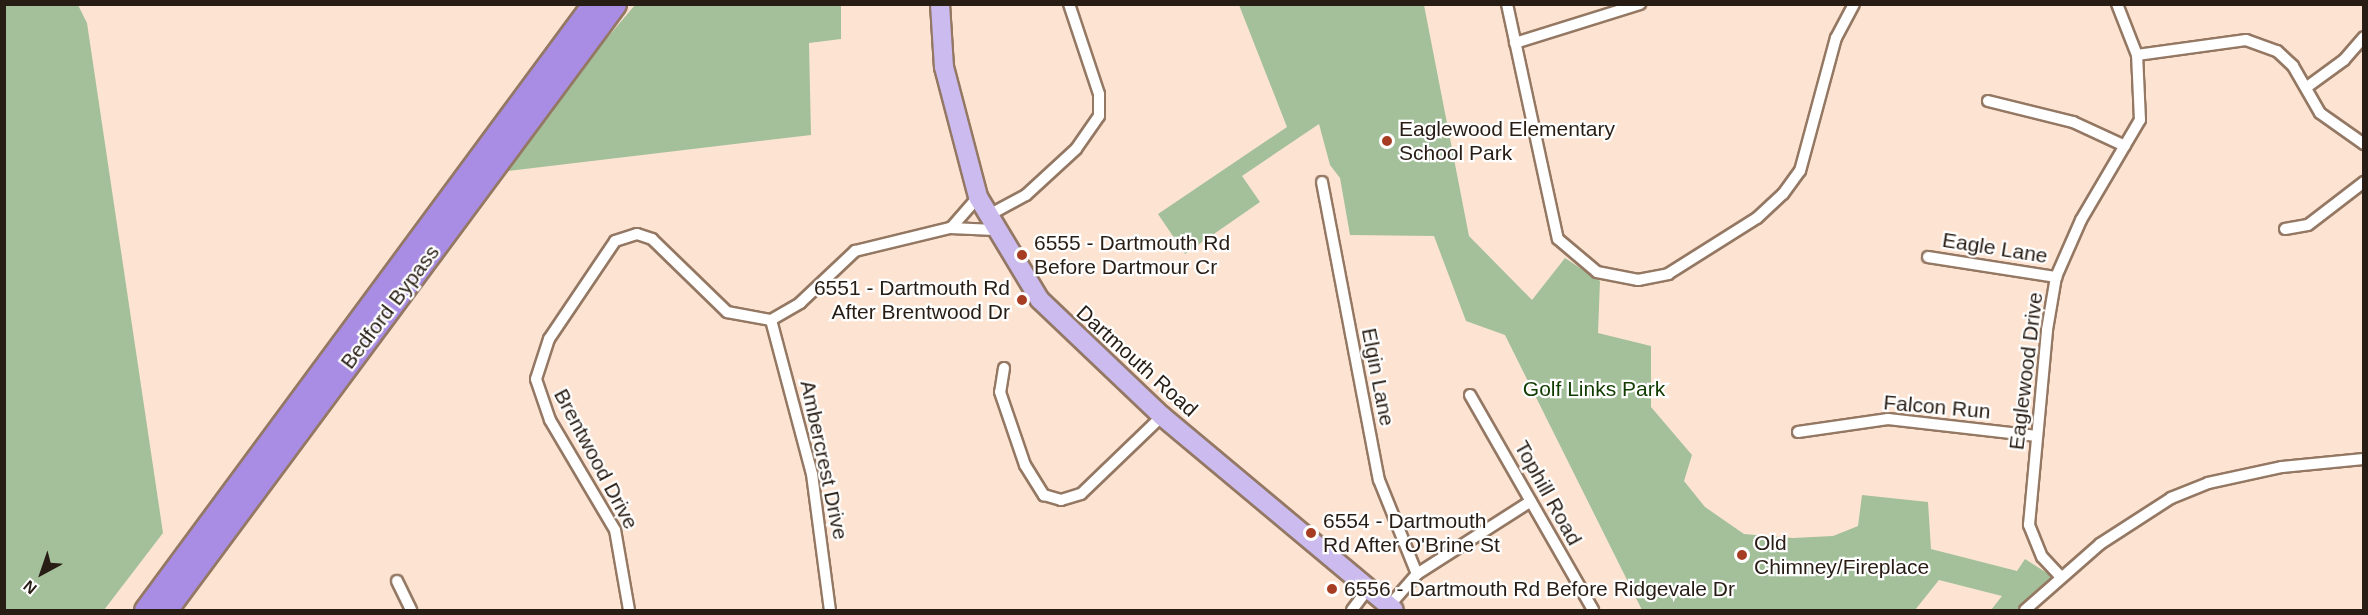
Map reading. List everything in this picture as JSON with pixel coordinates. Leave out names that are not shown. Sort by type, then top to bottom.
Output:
[{"type":"highway","name":"Bedford Bypass","points":[[145,610],[593,4]]},
{"type":"highway","name":"Bedford Bypass","points":[[166,610],[615,4]]},
{"type":"main road","name":"Dartmouth Road","points":[[940,4],[944,67],[978,197],[991,223],[1040,300],[1162,416],[1392,608]]},
{"type":"street","points":[[771,320],[800,303],[855,251],[950,228],[991,223],[1026,195],[1076,149],[1099,116],[1099,94],[1070,4]]},
{"type":"street","points":[[1507,4],[1558,239],[1597,272],[1638,280],[1668,274],[1757,218],[1783,194],[1800,171],[1836,38],[1854,4]]},
{"type":"street","points":[[1515,43],[1640,4]]},
{"type":"street","name":"Eaglewood Drive","points":[[2060,576],[2042,557],[2029,525],[2037,436],[2056,277],[2081,220],[2140,120],[2137,55],[2117,4]]},
{"type":"street","points":[[2307,87],[2344,60],[2364,37]]},
{"type":"street","points":[[2137,55],[2246,40],[2277,51],[2307,87],[2320,113],[2364,144]]},
{"type":"street","points":[[1988,101],[2073,122],[2126,146]]},
{"type":"street","name":"Elgin Lane","points":[[1322,182],[1379,480],[1417,574]]},
{"type":"street","points":[[2285,230],[2308,225],[2364,182]]},
{"type":"street","points":[[950,228],[978,197]]},
{"type":"street","name":"Brentwood Drive","points":[[629,610],[615,530],[539,398],[539,358],[615,242],[637,234],[652,239],[727,312],[771,320]]},
{"type":"street","name":"Eagle Lane","points":[[1928,257],[2056,277]]},
{"type":"street","name":"Ambercrest Drive","points":[[771,320],[812,474],[830,610]]},
{"type":"street","points":[[1004,368],[1000,392],[1025,465],[1044,495],[1061,500],[1081,494],[1162,416]]},
{"type":"street","name":"Tophill Road","points":[[1470,395],[1593,610]]},
{"type":"street","name":"Falcon Run","points":[[1798,432],[1888,419],[2037,436]]},
{"type":"street","points":[[2025,610],[2060,576],[2132,522],[2208,483],[2282,467],[2364,459]]},
{"type":"street","points":[[1392,608],[1417,574],[1531,501]]},
{"type":"street","points":[[397,581],[411,610]]},
{"type":"street","points":[[1352,610],[1368,589]]},
{"type":"green space","points":[[4,5],[78,5],[87,23],[163,533],[104,610],[5,610]]},
{"type":"green space","points":[[635,5],[841,5],[841,39],[809,43],[811,135],[492,173]]},
{"type":"green space","name":"Golf Links Park","points":[[1239,5],[1424,5],[1469,236],[1532,300],[1565,258],[1600,281],[1598,333],[1651,346],[1651,407],[1692,455],[1684,481],[1705,507],[1744,534],[1793,538],[1833,536],[1858,526],[1862,495],[1928,502],[1931,549],[2017,571],[2025,559],[2055,578],[2022,610],[1991,610],[2002,596],[1939,580],[1915,610],[1642,610],[1505,335],[1466,321],[1434,236],[1350,235],[1340,178],[1330,165],[1319,124],[1242,176],[1260,202],[1185,254],[1158,214],[1287,127]]},
{"type":"place","name":"Eaglewood Elementary School Park","points":[[1387,141]]},
{"type":"place","name":"6555 - Dartmouth Rd Before Dartmour Cr","points":[[1022,255]]},
{"type":"place","name":"6551 - Dartmouth Rd After Brentwood Dr","points":[[1022,300]]},
{"type":"place","name":"6554 - Dartmouth Rd After O'Brine St","points":[[1311,533]]},
{"type":"place","name":"Old Chimney/Fireplace","points":[[1742,555]]},
{"type":"place","name":"6556 - Dartmouth Rd Before Ridgevale Dr","points":[[1332,589]]}]
